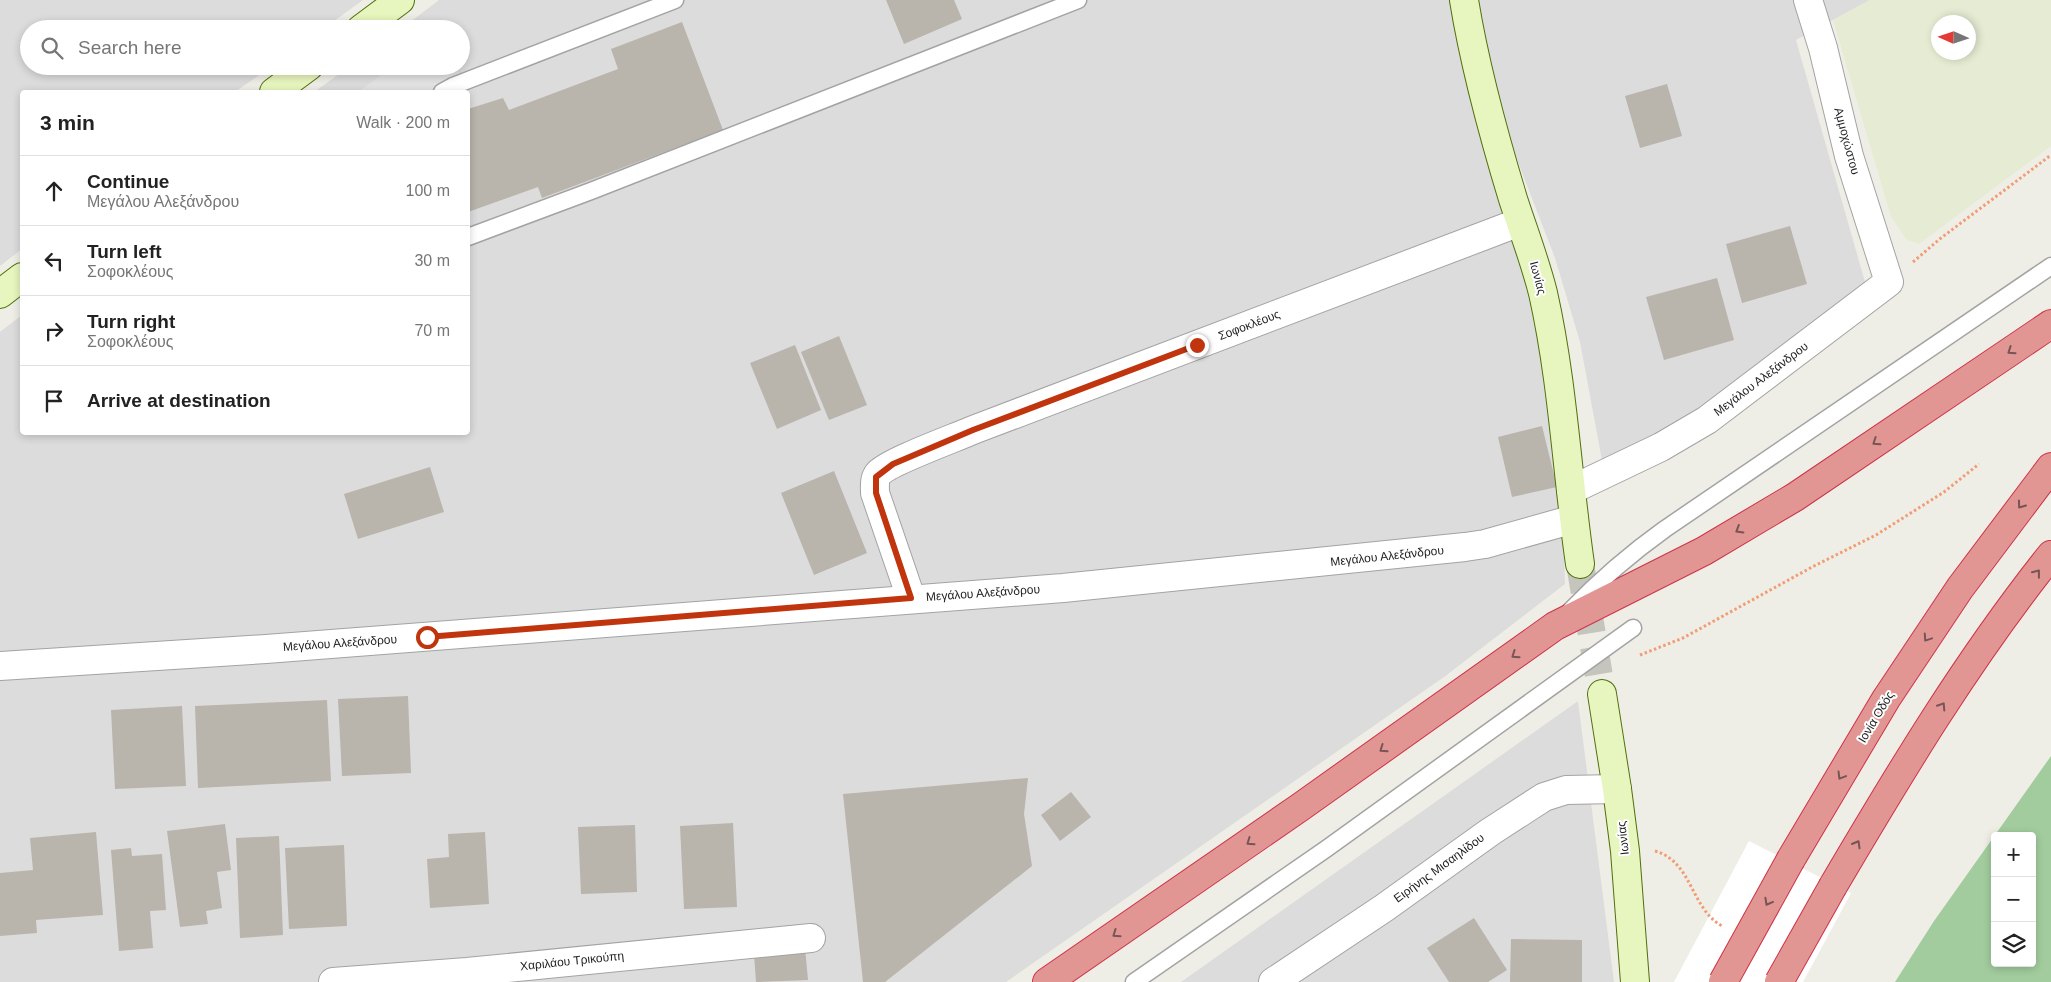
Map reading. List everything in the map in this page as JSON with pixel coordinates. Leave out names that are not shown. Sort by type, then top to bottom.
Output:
[{"type":"highway","points":[[1047,982],[1300,808],[1555,626],[1704,551],[1795,497],[2051,324]]},
{"type":"highway","name":"Ιονία Οδός","points":[[1723,982],[1792,859],[1892,692],[1960,588],[2051,467]]},
{"type":"highway","points":[[1779,982],[1900,770],[1965,670],[2051,555]]},
{"type":"street","points":[[373,20],[400,0]]},
{"type":"street","name":"Ιωνίας","points":[[1464,0],[1475,62],[1487,112],[1520,222],[1537,269],[1548,319],[1564,420],[1580,564]]},
{"type":"street","name":"Αμμοχώστου","points":[[1808,0],[1823,48],[1849,156],[1889,282]]},
{"type":"street","points":[[277,90],[297,75]]},
{"type":"street","name":"Σοφοκλέους","points":[[911,598],[876,493],[876,477],[886,468],[982,427],[1520,222]]},
{"type":"street","points":[[0,294],[20,279]]},
{"type":"street","name":"Μεγάλου Αλεξάνδρου","points":[[1571,490],[1661,447],[1707,420],[1889,282]]},
{"type":"street","name":"Μεγάλου Αλεξάνδρου","points":[[0,666],[266,649],[1126,582],[1428,552],[1484,544],[1574,519]]},
{"type":"street","name":"Ιωνίας","points":[[1602,694],[1625,851],[1635,982]]},
{"type":"street","name":"Ειρήνης Μισαηλίδου","points":[[1273,982],[1384,908],[1490,832],[1544,797],[1566,790],[1617,789]]},
{"type":"street","name":"Χαριλάου Τρικούπη","points":[[333,982],[476,971],[811,938]]},
{"type":"lane","points":[[446,90],[675,0]]},
{"type":"lane","points":[[470,236],[618,181],[1078,0]]},
{"type":"lane","points":[[1555,626],[1599,581],[1627,557],[2051,266]]},
{"type":"lane","points":[[1134,982],[1326,849],[1633,628]]},
{"type":"path","points":[[1889,282],[1941,238],[2051,156]]},
{"type":"path","points":[[1635,657],[1683,638],[1814,566],[1876,535],[1944,492],[1979,464]]},
{"type":"path","points":[[1625,851],[1641,849],[1658,852],[1673,860],[1686,873],[1704,911],[1726,929]]},
{"type":"shaded area","points":[[0,0],[363,0],[335,20],[20,20],[20,75],[259,75],[238,90],[20,90],[20,251],[0,266]]},
{"type":"shaded area","points":[[439,0],[1453,0],[1463,71],[1532,289],[1562,478],[1565,584],[1444,677],[1006,982],[0,982],[0,332],[20,317],[20,435],[470,435],[470,90],[317,90],[338,75],[470,75],[470,20],[413,20]]},
{"type":"shaded area","points":[[1475,0],[1870,0],[1796,40],[1865,282],[1703,410],[1603,466],[1580,342],[1555,258],[1497,108]]},
{"type":"shaded area","points":[[381,75],[461,75],[472,88],[465,90],[361,90]]},
{"type":"shaded area","points":[[1578,701],[1614,982],[1181,982]]},
{"type":"green space","points":[[1870,0],[2051,0],[2051,146],[1919,244],[1907,240],[1891,217],[1833,20]]},
{"type":"green space","points":[[2051,756],[2051,982],[1895,982],[1934,921],[1991,841],[1991,967],[2036,967],[2036,832],[1997,832]]},
{"type":"pier","points":[[1749,841],[1851,893],[1803,982],[1674,982]]},
{"type":"building","points":[[886,0],[954,0],[962,19],[904,44]]},
{"type":"building","points":[[682,22],[723,130],[542,198],[538,187],[470,211],[470,108],[503,98],[509,110],[618,69],[611,49]]},
{"type":"building","points":[[1667,84],[1682,136],[1640,148],[1625,96]]},
{"type":"building","points":[[1790,226],[1807,284],[1742,303],[1726,244]]},
{"type":"building","points":[[1717,278],[1734,340],[1664,360],[1646,297]]},
{"type":"building","points":[[839,336],[867,405],[829,420],[801,352]]},
{"type":"building","points":[[795,345],[821,410],[777,429],[750,363]]},
{"type":"building","points":[[1542,426],[1557,487],[1512,497],[1498,437]]},
{"type":"building","points":[[430,467],[444,512],[358,539],[344,494]]},
{"type":"building","points":[[834,471],[867,553],[814,575],[781,493]]},
{"type":"building","points":[[408,696],[411,773],[342,776],[338,699]]},
{"type":"building","points":[[327,700],[331,781],[198,788],[195,706]]},
{"type":"building","points":[[182,706],[186,786],[115,789],[111,710]]},
{"type":"building","points":[[1028,778],[1024,814],[1032,866],[885,982],[863,982],[843,794]]},
{"type":"building","points":[[1071,792],[1091,817],[1060,841],[1041,815]]},
{"type":"building","points":[[733,823],[737,907],[684,909],[680,826]]},
{"type":"building","points":[[225,824],[231,870],[217,872],[222,908],[206,911],[208,924],[180,927],[167,831]]},
{"type":"building","points":[[635,825],[637,892],[581,894],[578,827]]},
{"type":"building","points":[[96,832],[103,915],[36,920],[37,933],[0,936],[0,873],[33,870],[30,838]]},
{"type":"building","points":[[485,832],[489,904],[430,908],[427,859],[449,857],[448,834]]},
{"type":"building","points":[[279,836],[283,935],[240,938],[236,838]]},
{"type":"building","points":[[344,845],[347,926],[289,929],[285,848]]},
{"type":"building","points":[[131,848],[132,856],[162,854],[166,910],[150,911],[153,948],[119,951],[111,850]]},
{"type":"building","points":[[1474,918],[1507,970],[1488,982],[1449,982],[1427,948]]},
{"type":"building","points":[[1511,939],[1582,940],[1582,982],[1510,982]]},
{"type":"building","points":[[805,948],[808,980],[756,982],[754,954]]},
{"type":"tunnel","points":[[1580,564],[1602,694]]},
{"type":"route","points":[[427,637],[911,598],[876,493],[876,477],[880,472],[893,464],[973,430],[1197,345]]}]
